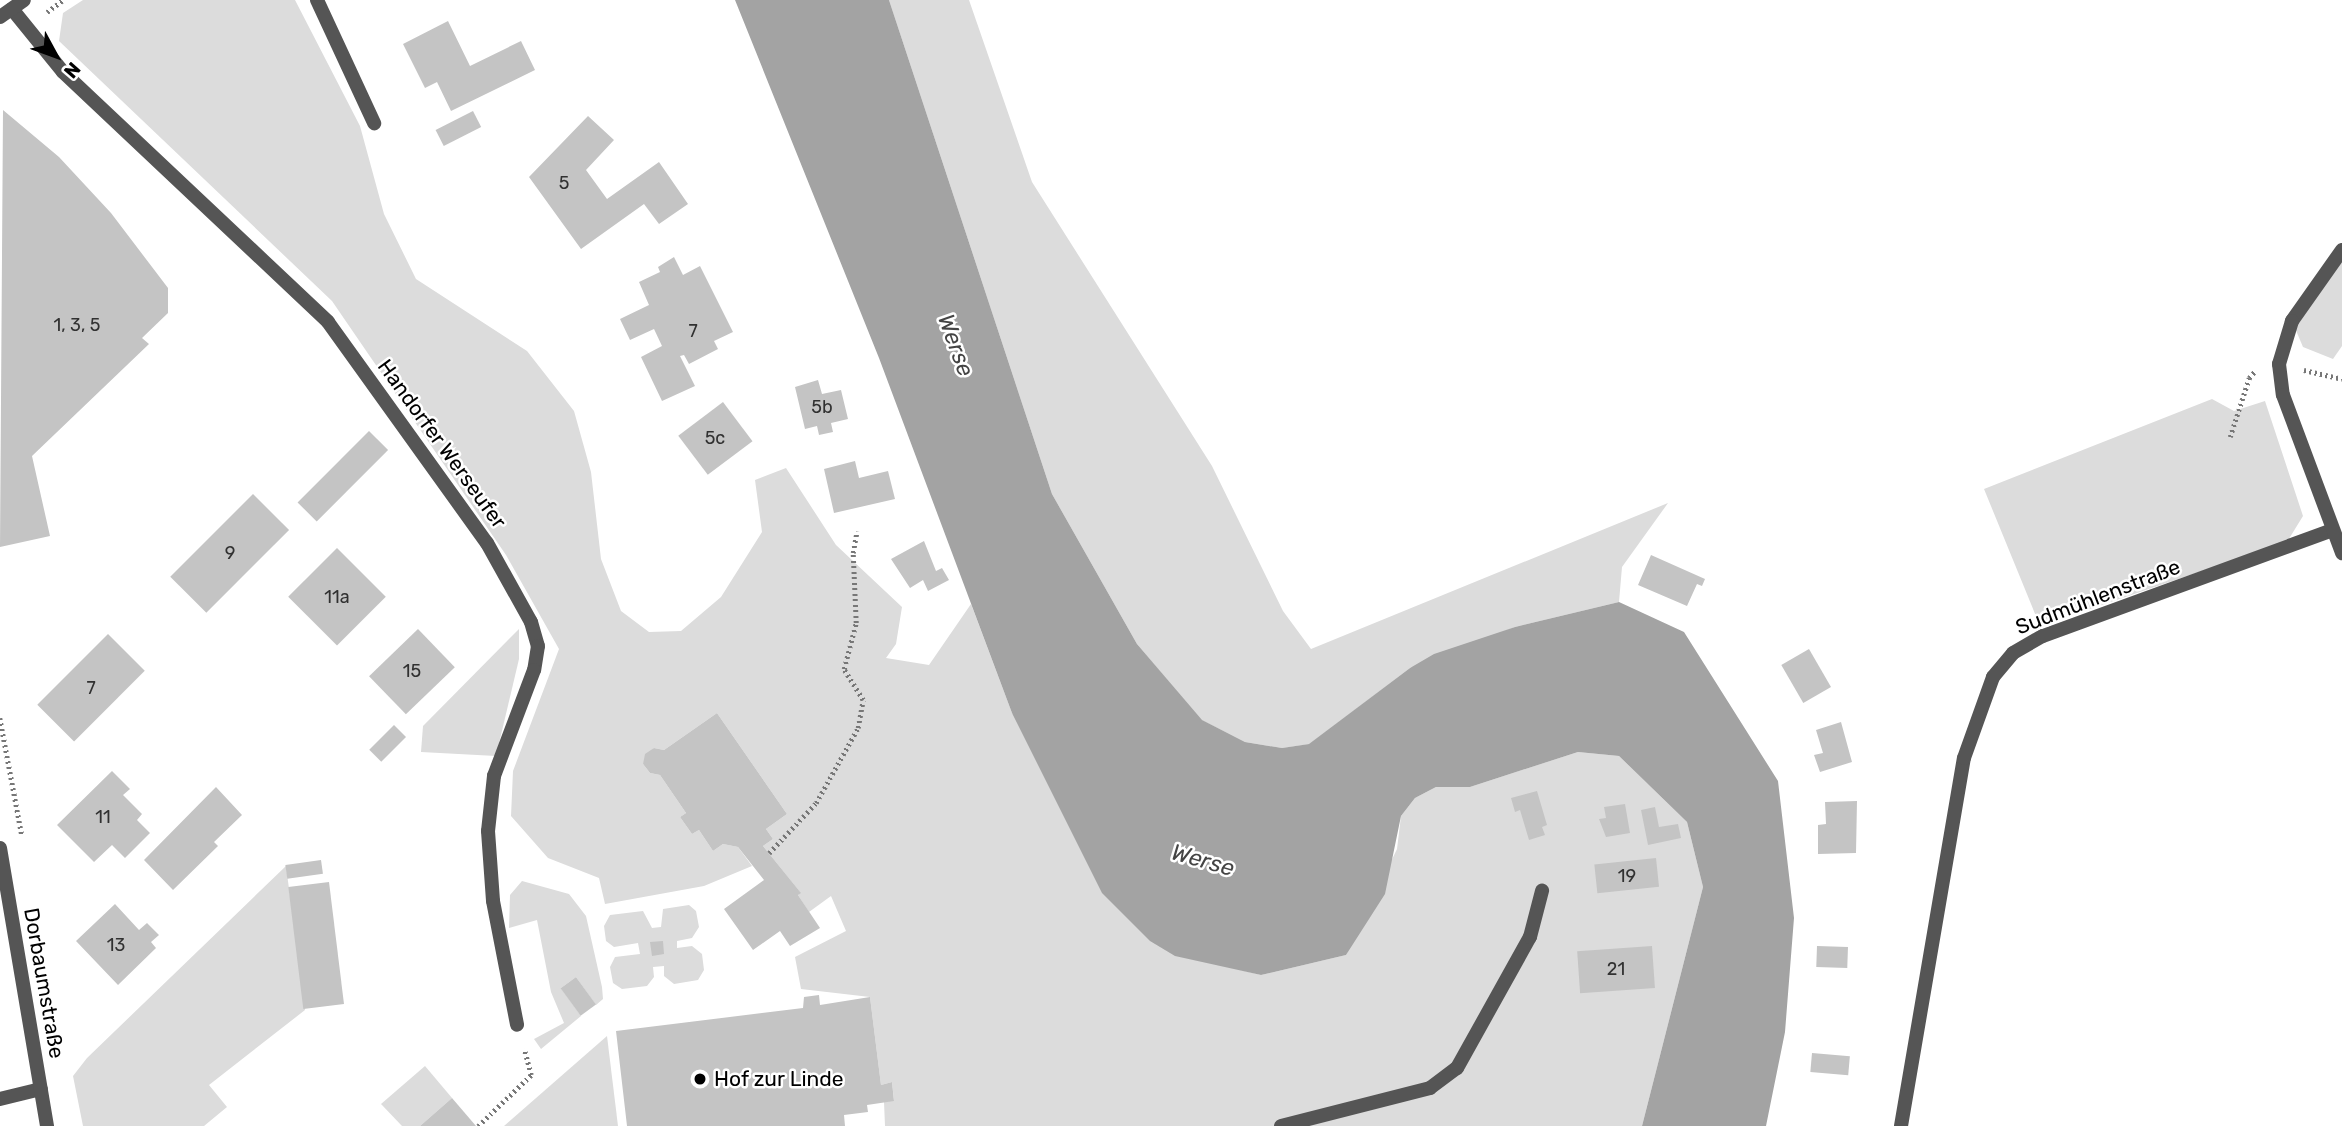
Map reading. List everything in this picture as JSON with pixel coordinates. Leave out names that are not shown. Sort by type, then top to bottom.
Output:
[{"type":"street","points":[[317,0],[374,123]]},
{"type":"street","name":"Handorfer Werseufer","points":[[12,9],[63,72],[328,322],[487,543],[531,622],[538,646],[534,670],[494,776],[488,831],[493,901],[517,1025]]},
{"type":"street","points":[[2342,250],[2292,321],[2279,364],[2283,395],[2342,553]]},
{"type":"street","name":"Sudmühlenstraße","points":[[1900,1126],[1964,758],[1993,677],[2013,653],[2043,636],[2332,530]]},
{"type":"street","name":"Dorbaumstraße","points":[[0,848],[47,1126]]},
{"type":"street","points":[[1281,1126],[1430,1088],[1457,1068],[1530,937],[1542,891]]},
{"type":"street","points":[[0,1099],[41,1089]]},
{"type":"path","points":[[2230,437],[2249,377],[2286,341]]},
{"type":"path","points":[[2279,364],[2342,379]]},
{"type":"path","points":[[769,853],[816,803],[858,728],[863,700],[844,669],[856,623],[853,553],[857,531]]},
{"type":"path","points":[[478,1126],[531,1075],[517,1025]]},
{"type":"shaded area","points":[[83,0],[295,0],[360,126],[384,214],[416,279],[527,351],[574,411],[591,472],[601,559],[621,611],[649,632],[681,631],[721,597],[762,532],[755,480],[786,468],[836,545],[902,607],[896,644],[886,658],[929,665],[971,604],[1012,713],[1221,965],[1261,975],[1346,955],[1397,849],[1401,816],[1415,798],[1436,787],[1470,787],[1578,752],[1619,756],[1687,822],[1703,887],[1642,1126],[885,1126],[884,1102],[894,1100],[892,1082],[881,1085],[870,997],[801,989],[795,957],[846,931],[831,896],[809,912],[798,895],[800,892],[763,846],[773,839],[766,829],[787,814],[717,713],[664,750],[654,748],[643,764],[650,773],[660,775],[686,813],[680,817],[692,834],[699,830],[713,851],[723,844],[738,847],[752,866],[704,886],[605,904],[599,878],[548,858],[511,816],[513,771],[559,649],[506,555],[332,301],[59,41],[63,13]]},
{"type":"shaded area","points":[[889,0],[969,0],[1032,182],[1212,466],[1283,611],[1311,649],[1668,503],[1622,567],[1619,602],[1515,627],[1410,668],[1310,744],[1282,748],[1245,742],[1201,720],[1137,644],[1052,494]]},
{"type":"shaded area","points":[[2342,250],[2342,346],[2333,359],[2303,347],[2292,321]]},
{"type":"shaded area","points":[[2212,399],[2234,411],[2265,401],[2303,516],[2287,542],[2040,626],[1984,489]]},
{"type":"shaded area","points":[[519,629],[519,659],[496,756],[421,752],[423,726]]},
{"type":"shaded area","points":[[286,866],[305,1010],[209,1085],[227,1107],[204,1126],[83,1126],[73,1076],[87,1058]]},
{"type":"shaded area","points":[[522,881],[569,894],[586,916],[602,987],[603,999],[596,1005],[576,977],[561,988],[581,1016],[541,1049],[534,1039],[564,1023],[551,992],[537,920],[509,928],[510,895]]},
{"type":"shaded area","points":[[689,905],[696,911],[699,927],[692,938],[677,941],[677,948],[692,946],[702,954],[704,970],[698,980],[674,984],[664,976],[664,966],[653,967],[654,977],[647,986],[622,989],[613,983],[610,967],[615,957],[640,954],[638,943],[614,947],[606,941],[604,926],[610,915],[643,911],[652,928],[661,927],[663,909]]},
{"type":"shaded area","points":[[607,1036],[618,1126],[504,1126]]},
{"type":"shaded area","points":[[425,1066],[452,1098],[420,1126],[402,1126],[381,1104]]},
{"type":"water","name":"Werse","points":[[735,0],[889,0],[1052,494],[1137,644],[1202,720],[1245,742],[1282,748],[1309,744],[1410,668],[1434,654],[1515,627],[1619,602],[1684,632],[1778,781],[1794,918],[1785,1032],[1766,1126],[1642,1126],[1703,887],[1687,822],[1619,756],[1578,752],[1470,787],[1436,787],[1415,798],[1401,816],[1385,894],[1346,955],[1261,975],[1175,956],[1150,941],[1102,893],[1012,713],[879,358]]},
{"type":"building","points":[[448,21],[470,66],[521,41],[535,70],[451,111],[437,82],[425,88],[403,44]]},
{"type":"building","points":[[3,110],[59,157],[111,213],[168,288],[168,313],[142,338],[149,344],[32,456],[50,536],[0,547]]},
{"type":"building","points":[[473,111],[481,127],[444,146],[436,130]]},
{"type":"building","points":[[588,116],[614,140],[586,170],[607,199],[659,162],[688,204],[659,224],[644,204],[581,249],[529,177]]},
{"type":"building","points":[[674,257],[683,275],[700,266],[733,332],[714,341],[718,349],[689,364],[684,355],[680,356],[695,386],[662,401],[641,357],[662,346],[654,329],[630,340],[620,319],[649,305],[639,282],[660,272],[658,267]]},
{"type":"building","points":[[818,380],[822,394],[841,390],[848,419],[831,423],[833,432],[819,435],[817,426],[805,429],[795,387]]},
{"type":"building","points":[[723,402],[752,441],[708,475],[678,436]]},
{"type":"building","points":[[369,431],[388,450],[317,522],[298,502]]},
{"type":"building","points":[[855,461],[859,478],[888,471],[895,499],[834,513],[824,469]]},
{"type":"building","points":[[253,494],[289,530],[206,613],[170,577]]},
{"type":"building","points":[[924,541],[936,571],[942,568],[949,580],[928,591],[923,580],[910,588],[891,559]]},
{"type":"building","points":[[337,548],[386,597],[337,646],[288,597]]},
{"type":"building","points":[[1651,555],[1705,579],[1702,586],[1697,584],[1687,606],[1638,585]]},
{"type":"building","points":[[418,629],[455,667],[406,714],[369,676]]},
{"type":"building","points":[[108,634],[145,671],[74,741],[37,705]]},
{"type":"building","points":[[1809,649],[1831,687],[1803,703],[1781,665]]},
{"type":"building","points":[[717,713],[787,814],[766,829],[773,839],[763,846],[801,893],[798,895],[820,928],[790,946],[780,931],[753,950],[724,909],[764,880],[738,847],[723,844],[713,851],[699,830],[692,834],[680,817],[686,813],[660,775],[650,773],[643,764],[645,754],[654,748],[664,750]]},
{"type":"building","points":[[1841,722],[1852,762],[1820,772],[1814,755],[1823,753],[1816,730]]},
{"type":"building","points":[[394,725],[406,737],[381,762],[369,750]]},
{"type":"building","points":[[112,771],[130,789],[123,795],[142,814],[137,820],[150,833],[125,858],[112,845],[94,862],[57,825]]},
{"type":"building","points":[[216,787],[242,815],[214,842],[218,846],[173,890],[144,860]]},
{"type":"building","points":[[1537,791],[1547,825],[1542,827],[1545,835],[1529,840],[1520,810],[1515,812],[1511,798]]},
{"type":"building","points":[[1857,801],[1856,853],[1818,854],[1818,825],[1826,824],[1825,802]]},
{"type":"building","points":[[1625,804],[1630,833],[1606,837],[1599,819],[1606,818],[1604,807]]},
{"type":"building","points":[[1655,807],[1659,827],[1678,824],[1681,838],[1648,845],[1641,810]]},
{"type":"building","points":[[1656,858],[1659,887],[1597,893],[1594,864]]},
{"type":"building","points":[[321,860],[323,874],[287,879],[285,865]]},
{"type":"building","points":[[329,882],[344,1004],[303,1009],[288,887]]},
{"type":"building","points":[[115,904],[139,930],[147,923],[159,935],[151,942],[156,948],[118,985],[76,941]]},
{"type":"building","points":[[663,941],[664,954],[652,956],[650,942]]},
{"type":"building","points":[[1652,946],[1655,988],[1580,993],[1577,951]]},
{"type":"building","points":[[1817,946],[1848,947],[1847,968],[1816,967]]},
{"type":"building","points":[[576,977],[596,1005],[581,1016],[561,988]]},
{"type":"building","points":[[819,995],[820,1005],[870,997],[881,1085],[892,1082],[894,1101],[867,1105],[868,1112],[844,1115],[845,1126],[627,1126],[616,1031],[803,1008],[804,997]]},
{"type":"building","points":[[1812,1053],[1850,1056],[1848,1075],[1810,1072]]},
{"type":"building","points":[[452,1098],[476,1126],[420,1126]]},
{"type":"place","name":"Hof zur Linde","points":[[700,1079]]}]
